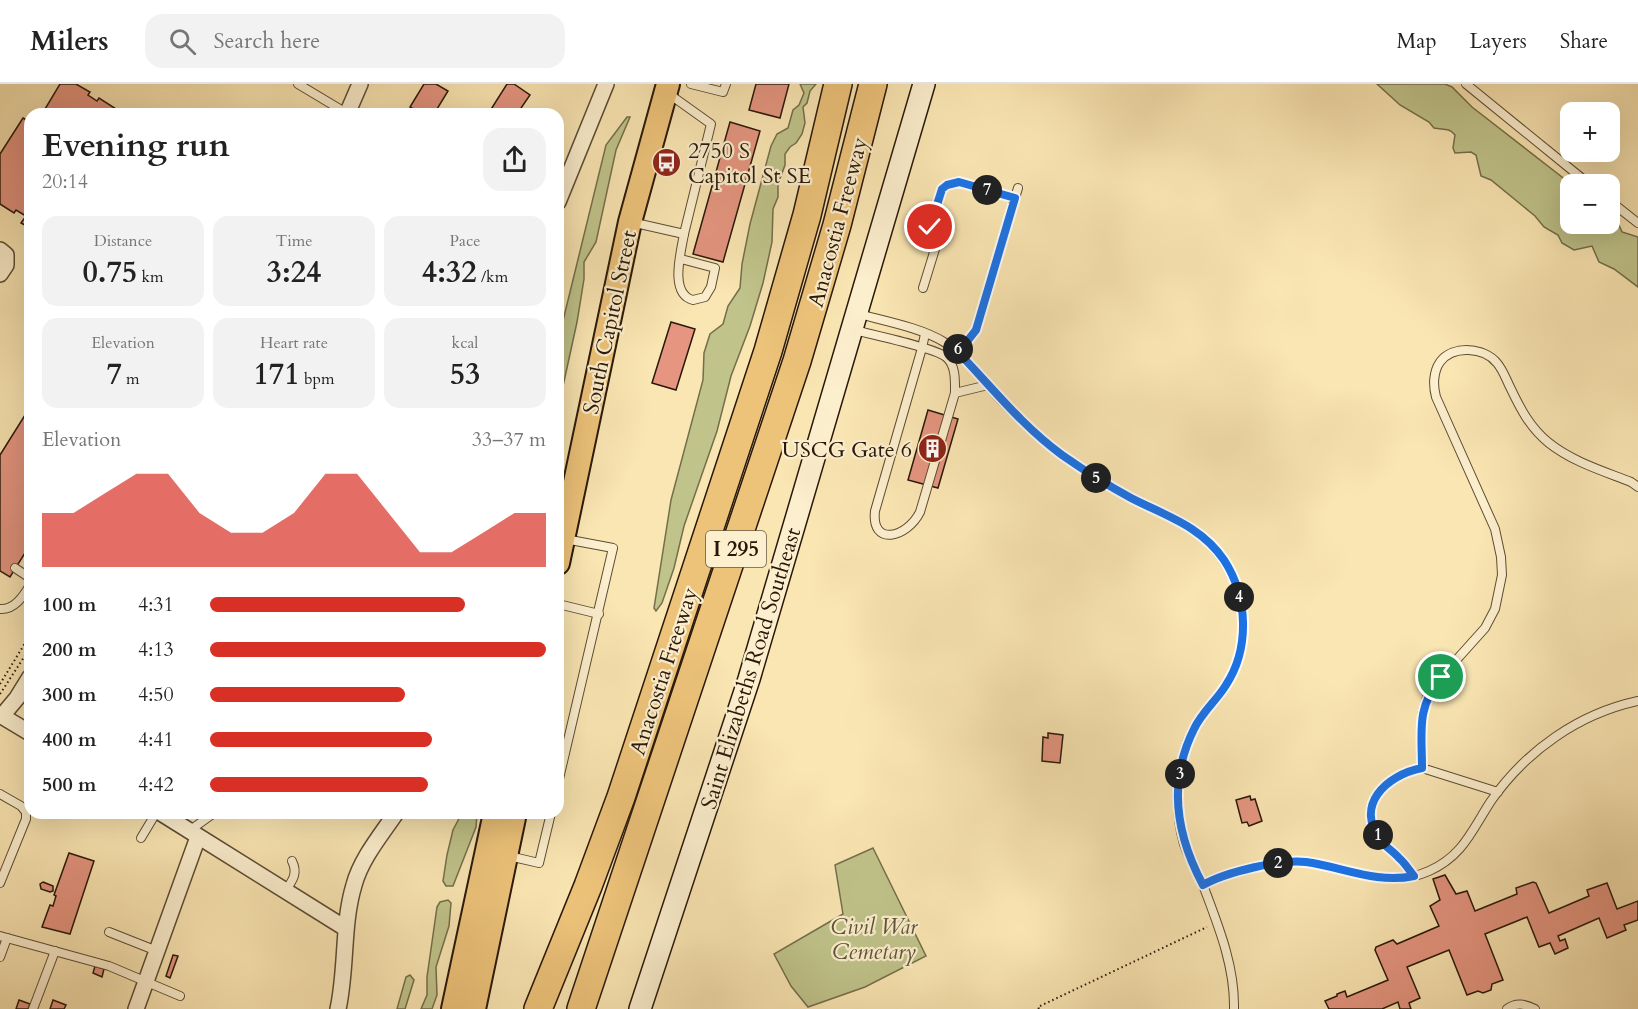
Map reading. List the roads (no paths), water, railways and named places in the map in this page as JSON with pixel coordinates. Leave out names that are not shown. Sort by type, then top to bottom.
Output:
[{"type":"highway","name":"Anacostia Freeway","points":[[538,1009],[609,831],[768,351],[807,215],[838,84]]},
{"type":"highway","name":"Anacostia Freeway","points":[[581,1009],[798,362],[837,225],[873,84]]},
{"type":"main road","name":"Saint Elizabeths Road Southeast","points":[[640,1009],[749,679],[924,84]]},
{"type":"main road","name":"South Capitol Street","points":[[564,533],[630,222],[667,88]]},
{"type":"main road","points":[[453,1009],[494,819]]},
{"type":"main road","points":[[474,1009],[514,819]]},
{"type":"street","points":[[350,108],[360,84]]},
{"type":"street","points":[[564,187],[606,84]]},
{"type":"street","points":[[0,250],[6,255],[6,265],[0,274]]},
{"type":"street","points":[[24,687],[1,716],[24,729]]},
{"type":"street","points":[[168,819],[345,928]]},
{"type":"street","points":[[338,1009],[345,928],[354,883],[369,852],[392,819]]},
{"type":"street","points":[[136,1009],[157,951],[193,834]]},
{"type":"lane","points":[[298,84],[338,108]]},
{"type":"lane","points":[[691,84],[723,92],[726,84]]},
{"type":"lane","points":[[1466,84],[1577,174]]},
{"type":"lane","points":[[667,88],[711,124],[684,234],[681,259],[679,283],[683,295],[693,300],[705,297],[711,287],[716,267],[681,259]]},
{"type":"lane","points":[[923,288],[935,249],[930,227],[942,189],[959,182],[1015,198]]},
{"type":"lane","points":[[947,357],[965,344],[976,330],[1018,188]]},
{"type":"lane","points":[[1620,209],[1638,223]]},
{"type":"lane","points":[[630,222],[684,234]]},
{"type":"lane","points":[[855,322],[922,348],[947,357],[953,369],[955,393],[916,519],[911,526],[897,534],[882,532],[876,527],[875,511],[922,348],[925,334]]},
{"type":"lane","points":[[855,322],[925,334],[941,340],[956,350],[1037,434],[1083,469],[1202,535],[1225,562],[1234,582],[1243,617],[1240,651],[1227,684],[1193,730],[1184,756],[1179,785],[1179,816],[1183,837],[1193,865],[1217,922],[1230,970],[1234,1009]]},
{"type":"lane","points":[[1422,768],[1422,715],[1427,697],[1441,677],[1485,628],[1498,599],[1502,575],[1495,529],[1436,397],[1434,382],[1440,362],[1455,352],[1471,351],[1487,355],[1496,362],[1522,413],[1542,437],[1574,459],[1638,487]]},
{"type":"lane","points":[[955,393],[988,385]]},
{"type":"lane","points":[[564,538],[613,548],[564,758]]},
{"type":"lane","points":[[15,568],[24,574]]},
{"type":"lane","points":[[0,609],[9,609],[24,592]]},
{"type":"lane","points":[[564,605],[599,614]]},
{"type":"lane","points":[[1203,885],[1223,876],[1273,864],[1294,862],[1316,864],[1378,878],[1414,876],[1440,865],[1460,850],[1498,792],[1532,756],[1562,732],[1598,713],[1638,701]]},
{"type":"lane","points":[[1414,876],[1398,856],[1382,842],[1374,828],[1371,811],[1377,794],[1390,780],[1407,771],[1422,768],[1498,792]]},
{"type":"lane","points":[[0,794],[24,810]]},
{"type":"lane","points":[[0,883],[26,819]]},
{"type":"lane","points":[[141,838],[154,819]]},
{"type":"lane","points":[[193,834],[208,819]]},
{"type":"lane","points":[[506,855],[539,863],[550,819]]},
{"type":"lane","points":[[286,890],[294,877],[295,869],[291,861]]},
{"type":"lane","points":[[109,932],[157,951]]},
{"type":"lane","points":[[0,957],[3,937],[109,966],[180,996]]},
{"type":"lane","points":[[33,1009],[55,951]]},
{"type":"lane","points":[[1507,1009],[1521,1004],[1535,1009]]},
{"type":"place","name":"2750 S Capitol St SE","points":[[667,163]]},
{"type":"place","name":"USCG Gate 6","points":[[933,449]]},
{"type":"park label","name":"Civil War Cemetary","points":[[874,938]]}]
